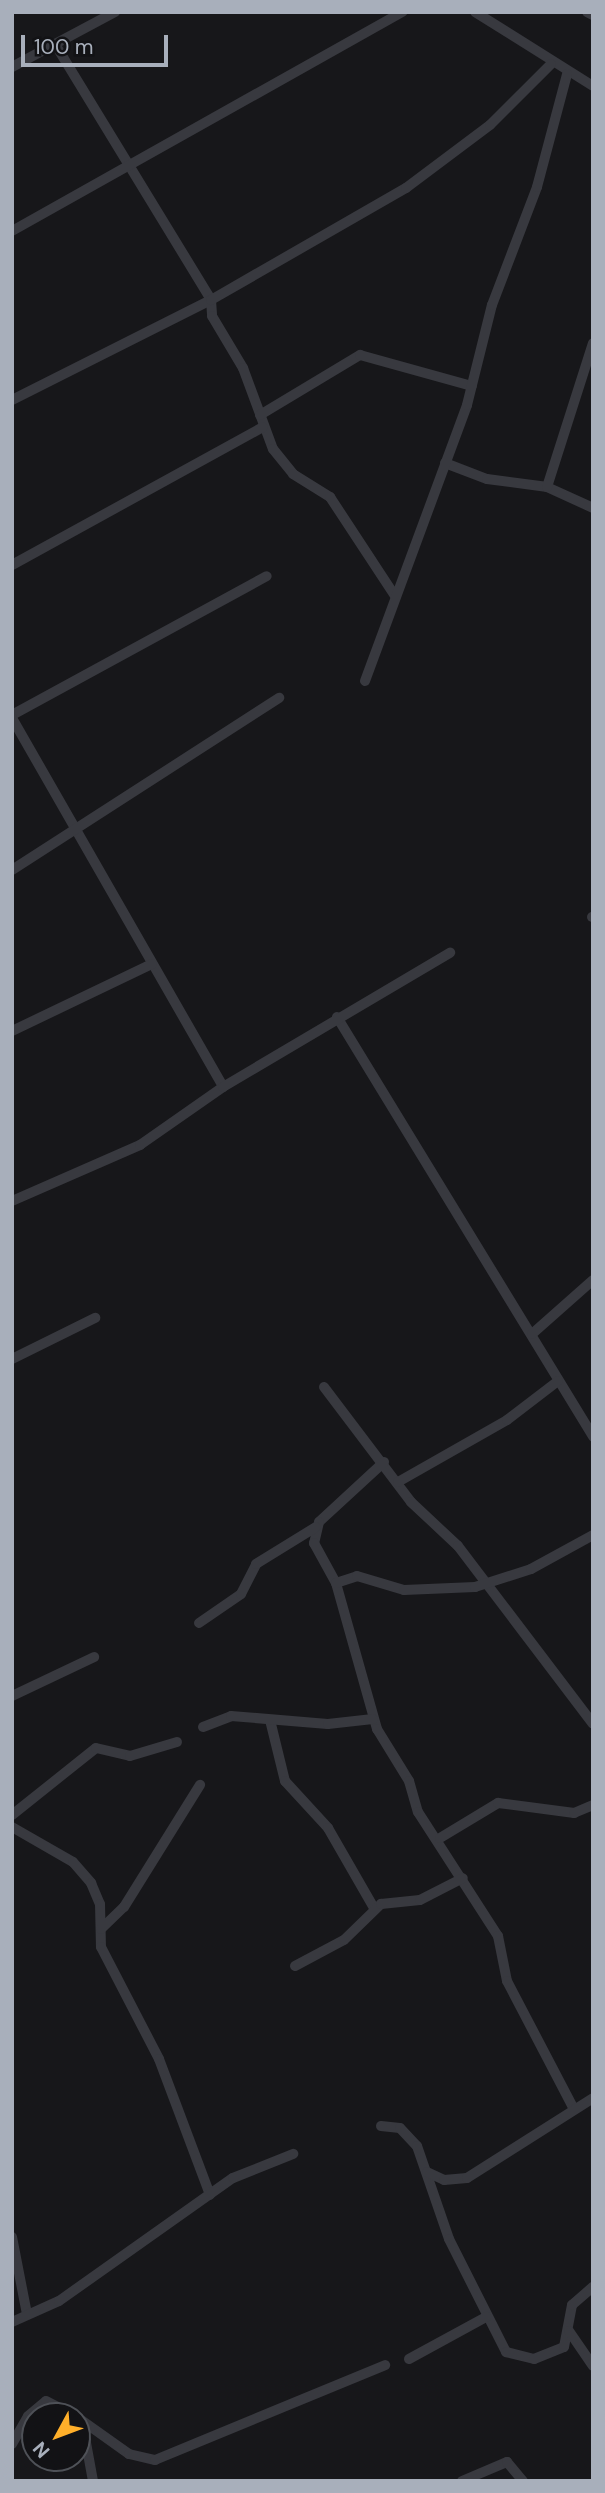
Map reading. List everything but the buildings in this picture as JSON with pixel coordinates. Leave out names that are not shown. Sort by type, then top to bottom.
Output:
[{"type":"street","points":[[12,67],[116,12]]},
{"type":"street","points":[[12,231],[403,12]]},
{"type":"street","points":[[475,12],[551,64],[593,86]]},
{"type":"street","points":[[587,12],[593,15]]},
{"type":"street","points":[[55,44],[211,300],[212,316],[243,368],[261,421],[293,474],[330,497],[395,596]]},
{"type":"street","points":[[12,400],[211,300],[428,173],[490,125],[551,64]]},
{"type":"street","points":[[365,681],[472,386],[567,74]]},
{"type":"street","points":[[547,487],[593,343]]},
{"type":"street","points":[[12,565],[261,421],[360,355],[472,386]]},
{"type":"street","points":[[445,463],[487,479],[547,487],[593,508]]},
{"type":"street","points":[[223,1087],[12,717],[267,576]]},
{"type":"street","points":[[12,870],[279,698]]},
{"type":"street","points":[[12,1201],[140,1145],[223,1087],[337,1017],[450,953]]},
{"type":"street","points":[[12,1031],[152,964]]},
{"type":"street","points":[[337,1017],[593,1437]]},
{"type":"street","points":[[532,1334],[593,1280]]},
{"type":"street","points":[[12,1359],[94,1318]]},
{"type":"street","points":[[398,1482],[507,1420],[558,1381]]},
{"type":"street","points":[[324,1387],[398,1482],[484,1582],[593,1724]]},
{"type":"street","points":[[199,1623],[241,1594],[256,1564],[316,1527],[384,1462]]},
{"type":"street","points":[[316,1527],[314,1543],[336,1583],[373,1719],[409,1781],[418,1812],[440,1839],[498,1936],[507,1981],[573,2107]]},
{"type":"street","points":[[336,1583],[365,1577],[404,1590],[484,1582],[523,1572],[593,1535]]},
{"type":"street","points":[[12,1696],[94,1657]]},
{"type":"street","points":[[202,1727],[231,1716],[270,1720],[373,1719]]},
{"type":"street","points":[[270,1720],[285,1781],[328,1829],[374,1908]]},
{"type":"street","points":[[12,1815],[96,1748],[130,1756],[177,1742]]},
{"type":"street","points":[[102,1929],[124,1907],[200,1786]]},
{"type":"street","points":[[440,1839],[498,1802],[565,1812],[593,1805]]},
{"type":"street","points":[[12,1827],[82,1871],[97,1895],[102,1929],[101,1947],[159,2059],[210,2195]]},
{"type":"street","points":[[295,1966],[344,1940],[374,1908],[419,1900],[463,1878]]},
{"type":"street","points":[[427,2172],[467,2178],[532,2141],[573,2107],[593,2098]]},
{"type":"street","points":[[381,2126],[400,2128],[413,2139],[449,2239],[506,2352],[522,2358],[555,2353],[569,2331],[572,2305],[593,2287]]},
{"type":"street","points":[[12,2322],[59,2301],[233,2178],[293,2154]]},
{"type":"street","points":[[12,2237],[27,2314]]},
{"type":"street","points":[[409,2359],[486,2317]]},
{"type":"street","points":[[569,2331],[593,2366]]},
{"type":"street","points":[[91,2427],[129,2454],[155,2460],[385,2365]]},
{"type":"street","points":[[12,2444],[21,2428]]},
{"type":"street","points":[[462,2481],[507,2462],[523,2481]]}]
